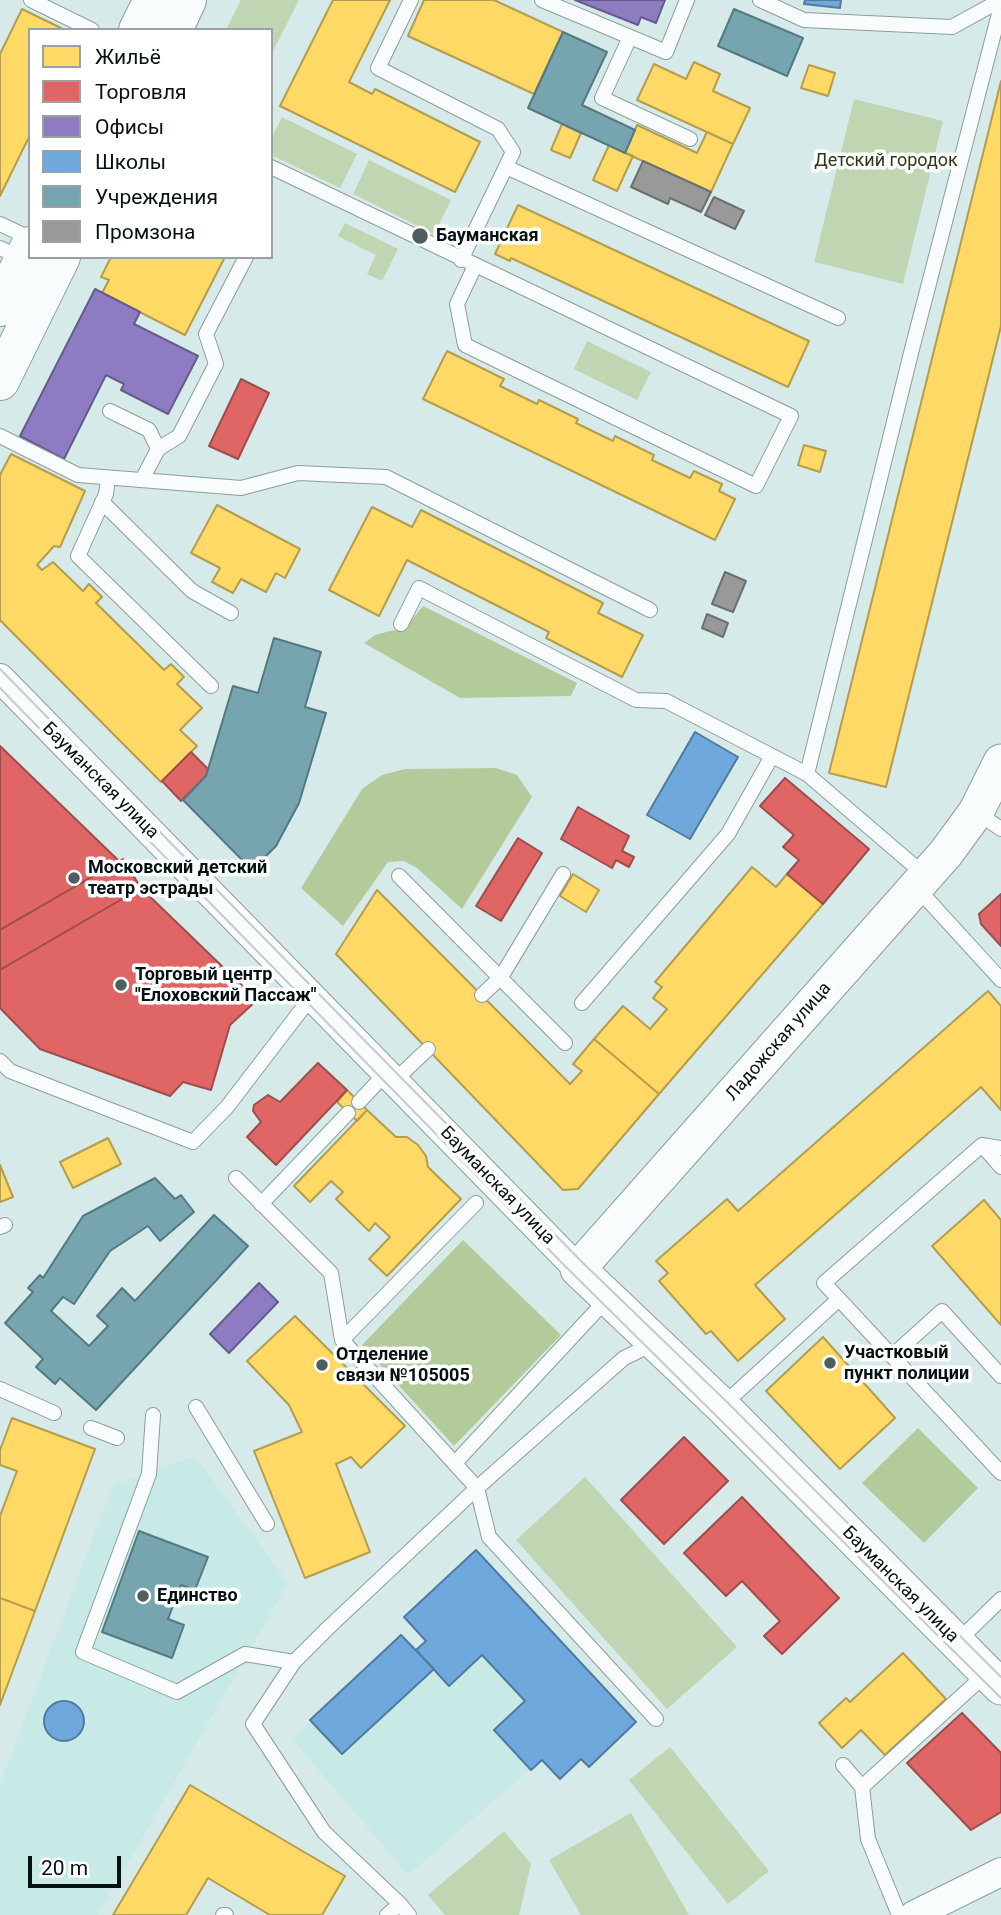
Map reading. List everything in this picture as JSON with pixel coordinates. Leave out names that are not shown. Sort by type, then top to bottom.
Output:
[{"type":"main road","points":[[139,28],[153,0]]},
{"type":"main road","points":[[174,28],[187,0]]},
{"type":"main road","points":[[0,307],[21,248]]},
{"type":"main road","points":[[0,381],[60,259]]},
{"type":"street","name":"Бауманская улица","points":[[0,678],[578,1269],[722,1406],[994,1680]]},
{"type":"street","name":"Ладожская улица","points":[[578,1269],[921,881],[988,821],[1001,762]]},
{"type":"street","points":[[914,1915],[1001,1872]]},
{"type":"lane","points":[[31,0],[88,28]]},
{"type":"lane","points":[[411,0],[378,68],[498,129],[513,152],[460,260]]},
{"type":"lane","points":[[542,0],[666,52],[687,0]]},
{"type":"lane","points":[[760,0],[804,20],[952,27],[1001,0]]},
{"type":"lane","points":[[807,774],[912,349],[1001,6]]},
{"type":"lane","points":[[630,37],[602,98],[690,139]]},
{"type":"lane","points":[[506,167],[838,318]]},
{"type":"lane","points":[[273,168],[460,260],[475,266],[791,416],[756,486],[464,345],[457,304],[475,266]]},
{"type":"lane","points":[[0,225],[21,248]]},
{"type":"lane","points":[[142,480],[158,449],[179,436],[216,364],[206,334],[245,259]]},
{"type":"lane","points":[[110,411],[149,430],[158,449]]},
{"type":"lane","points":[[0,436],[78,475],[241,488],[298,472],[386,478],[650,610]]},
{"type":"lane","points":[[108,478],[102,502],[78,556],[211,686]]},
{"type":"lane","points":[[102,502],[192,591],[231,612]]},
{"type":"lane","points":[[401,624],[419,588],[636,700],[666,701],[807,774],[921,881],[1001,980]]},
{"type":"lane","points":[[582,1003],[728,834],[772,756]]},
{"type":"lane","points":[[482,995],[500,978],[564,874]]},
{"type":"lane","points":[[398,876],[565,1043]]},
{"type":"lane","points":[[0,1061],[10,1071],[193,1142],[228,1107],[312,996]]},
{"type":"lane","points":[[359,1102],[428,1049]]},
{"type":"lane","points":[[261,1204],[348,1113]]},
{"type":"lane","points":[[982,1145],[1001,1148]]},
{"type":"lane","points":[[982,1145],[1001,1167]]},
{"type":"lane","points":[[982,1145],[824,1283],[1001,1473]]},
{"type":"lane","points":[[236,1178],[331,1273],[342,1340],[477,1488],[489,1537],[656,1719]]},
{"type":"lane","points":[[342,1340],[476,1203]]},
{"type":"lane","points":[[455,1463],[608,1298]]},
{"type":"lane","points":[[722,1406],[839,1299]]},
{"type":"lane","points":[[892,1356],[942,1311],[1001,1376]]},
{"type":"lane","points":[[405,1910],[324,1832],[253,1724],[295,1662],[477,1488],[624,1358],[655,1343]]},
{"type":"lane","points":[[0,1389],[54,1413]]},
{"type":"lane","points":[[196,1407],[267,1524]]},
{"type":"lane","points":[[153,1415],[149,1474],[83,1652],[177,1692],[246,1654],[295,1662]]},
{"type":"lane","points":[[91,1428],[117,1438]]},
{"type":"lane","points":[[957,1642],[1001,1599]]},
{"type":"lane","points":[[862,1787],[994,1680]]},
{"type":"lane","points":[[843,1765],[862,1787],[868,1839],[899,1915]]},
{"type":"lane","points":[[387,1915],[405,1910]]},
{"type":"shaded area","points":[[195,1456],[288,1583],[98,1915],[0,1915],[0,1784],[113,1485]]},
{"type":"shaded area","points":[[476,1550],[636,1722],[589,1767],[581,1759],[560,1779],[541,1760],[408,1875],[292,1739],[401,1635],[416,1650],[425,1641],[404,1617]]},
{"type":"green space","points":[[241,0],[299,0],[273,51],[273,28],[227,28]]},
{"type":"green space","name":"Детский городок","points":[[854,99],[943,121],[903,284],[814,262]]},
{"type":"green space","points":[[282,117],[357,154],[340,188],[273,156],[273,135]]},
{"type":"green space","points":[[369,160],[451,200],[434,234],[353,194]]},
{"type":"green space","points":[[345,223],[398,249],[382,281],[367,274],[376,255],[338,236]]},
{"type":"green space","points":[[587,341],[651,372],[637,400],[574,369]]},
{"type":"green space","points":[[423,606],[577,683],[571,696],[460,698],[364,643],[375,635],[406,627]]},
{"type":"green space","points":[[496,768],[517,775],[532,797],[462,909],[417,868],[404,861],[388,862],[343,926],[301,888],[362,789],[382,775],[405,769]]},
{"type":"green space","points":[[463,1240],[561,1335],[454,1446],[362,1345]]},
{"type":"green space","points":[[918,1428],[978,1488],[924,1543],[862,1483]]},
{"type":"green space","points":[[585,1477],[737,1647],[667,1709],[516,1540]]},
{"type":"green space","points":[[670,1747],[769,1871],[728,1904],[629,1780]]},
{"type":"green space","points":[[631,1813],[689,1915],[581,1915],[549,1860]]},
{"type":"green space","points":[[504,1831],[531,1864],[519,1915],[445,1915],[428,1895]]},
{"type":"building: Жильё","points":[[333,0],[390,0],[349,82],[372,94],[375,89],[480,142],[455,192],[280,106]]},
{"type":"building: Жильё","points":[[424,0],[494,0],[563,32],[534,94],[408,36]]},
{"type":"building: Жильё","points":[[22,9],[61,28],[28,28],[28,139],[0,196],[0,54]]},
{"type":"building: Жильё","points":[[694,62],[720,74],[713,91],[750,108],[733,144],[637,100],[654,64],[686,79]]},
{"type":"building: Жильё","points":[[809,65],[835,73],[828,96],[801,88]]},
{"type":"building: Жильё","points":[[1001,81],[1001,326],[886,787],[829,773]]},
{"type":"building: Жильё","points":[[562,124],[581,133],[570,158],[551,150]]},
{"type":"building: Жильё","points":[[637,125],[697,153],[707,132],[733,144],[711,192],[625,153]]},
{"type":"building: Жильё","points":[[609,145],[633,156],[617,191],[593,180]]},
{"type":"building: Жильё","points":[[518,205],[809,341],[788,387],[511,258],[510,261],[495,254]]},
{"type":"building: Жильё","points":[[110,259],[224,259],[185,335],[102,293],[109,280],[101,277]]},
{"type":"building: Жильё","points":[[447,351],[504,379],[500,386],[537,404],[539,400],[578,419],[576,423],[613,441],[615,436],[654,455],[652,460],[690,478],[694,471],[722,484],[719,491],[735,499],[715,540],[423,399]]},
{"type":"building: Жильё","points":[[804,445],[826,451],[820,472],[798,465]]},
{"type":"building: Жильё","points":[[11,454],[85,491],[60,547],[54,546],[37,565],[42,570],[53,562],[83,591],[89,584],[102,597],[96,603],[164,670],[171,664],[184,677],[177,684],[202,708],[180,730],[197,746],[161,782],[0,620],[0,475]]},
{"type":"building: Жильё","points":[[217,505],[300,549],[285,578],[276,573],[266,592],[241,579],[233,593],[212,582],[220,568],[191,553]]},
{"type":"building: Жильё","points":[[372,507],[412,527],[421,510],[603,603],[598,613],[643,635],[622,677],[546,638],[549,632],[407,560],[379,616],[329,590]]},
{"type":"building: Жильё","points":[[752,867],[776,887],[787,874],[823,904],[659,1094],[594,1039],[623,1006],[650,1029],[667,1009],[653,998],[662,987],[655,982]]},
{"type":"building: Жильё","points":[[573,874],[599,890],[586,912],[560,896]]},
{"type":"building: Жильё","points":[[377,890],[570,1084],[582,1071],[573,1064],[594,1039],[659,1094],[578,1189],[563,1190],[336,954]]},
{"type":"building: Жильё","points":[[988,991],[1001,1006],[1001,1110],[981,1087],[755,1285],[785,1319],[738,1361],[711,1331],[706,1334],[659,1281],[668,1273],[656,1261],[727,1199],[738,1211]]},
{"type":"building: Жильё","points":[[347,1090],[367,1110],[357,1121],[337,1102]]},
{"type":"building: Жильё","points":[[367,1110],[396,1137],[407,1137],[418,1145],[426,1156],[428,1167],[461,1199],[387,1276],[369,1259],[390,1237],[375,1223],[369,1231],[336,1199],[343,1192],[331,1181],[310,1202],[294,1186]]},
{"type":"building: Жильё","points":[[108,1138],[121,1164],[73,1188],[60,1162]]},
{"type":"building: Жильё","points":[[0,1165],[13,1197],[0,1202]]},
{"type":"building: Жильё","points":[[984,1200],[1001,1220],[1001,1325],[932,1246]]},
{"type":"building: Жильё","points":[[295,1316],[405,1426],[361,1468],[351,1457],[336,1464],[370,1552],[305,1578],[254,1451],[302,1432],[289,1405],[247,1361]]},
{"type":"building: Жильё","points":[[823,1337],[895,1418],[840,1469],[766,1391]]},
{"type":"building: Жильё","points":[[12,1418],[95,1449],[35,1611],[0,1598],[0,1516],[17,1471],[0,1465],[0,1450]]},
{"type":"building: Жильё","points":[[0,1598],[35,1611],[0,1705]]},
{"type":"building: Жильё","points":[[903,1653],[946,1699],[885,1755],[861,1730],[842,1748],[819,1723],[846,1698],[850,1702]]},
{"type":"building: Жильё","points":[[190,1785],[345,1876],[322,1915],[270,1915],[208,1878],[186,1915],[113,1915]]},
{"type":"building: Торговля","points":[[241,379],[269,393],[238,459],[209,446]]},
{"type":"building: Торговля","points":[[0,746],[119,861],[0,930]]},
{"type":"building: Торговля","points":[[191,752],[208,769],[206,776],[181,801],[162,781]]},
{"type":"building: Торговля","points":[[785,778],[869,849],[823,904],[787,874],[799,860],[783,847],[794,835],[760,806]]},
{"type":"building: Торговля","points":[[578,807],[629,836],[622,851],[634,857],[629,867],[616,860],[612,868],[561,839]]},
{"type":"building: Торговля","points":[[518,838],[542,853],[501,921],[476,906]]},
{"type":"building: Торговля","points":[[123,859],[141,888],[0,970],[0,930]]},
{"type":"building: Торговля","name":"Торговый центр \"Елоховский Пассаж\"","points":[[141,888],[257,1000],[230,1025],[211,1090],[183,1082],[170,1096],[40,1049],[0,1008],[0,970]]},
{"type":"building: Торговля","points":[[1001,894],[1001,946],[981,924],[979,914]]},
{"type":"building: Торговля","points":[[318,1063],[347,1090],[276,1165],[247,1137],[261,1122],[253,1111],[254,1105],[268,1095],[280,1102]]},
{"type":"building: Торговля","points":[[684,1437],[728,1481],[664,1544],[621,1500]]},
{"type":"building: Торговля","points":[[742,1497],[839,1598],[782,1654],[764,1636],[780,1621],[742,1581],[726,1596],[684,1553]]},
{"type":"building: Торговля","points":[[962,1713],[1001,1753],[1001,1812],[971,1830],[907,1763]]},
{"type":"building: Офисы","points":[[575,0],[665,0],[656,23],[641,17],[638,25]]},
{"type":"building: Офисы","points":[[95,289],[140,312],[134,324],[198,356],[168,414],[121,390],[124,384],[106,375],[64,459],[20,436]]},
{"type":"building: Офисы","points":[[259,1283],[278,1302],[229,1353],[210,1334]]},
{"type":"building: Школы","points":[[805,0],[841,0],[840,8],[804,4]]},
{"type":"building: Школы","points":[[695,732],[738,757],[690,839],[647,815]]},
{"type":"building: Школы","points":[[476,1550],[636,1722],[589,1767],[581,1759],[560,1779],[542,1760],[531,1770],[494,1730],[525,1701],[482,1655],[449,1686],[416,1650],[426,1641],[404,1617]]},
{"type":"building: Школы","points":[[401,1635],[434,1669],[342,1754],[310,1720]]},
{"type":"building: Школы","points":[[64,1701],[78,1707],[84,1721],[78,1735],[64,1741],[50,1735],[44,1721],[50,1707]]},
{"type":"building: Учреждения","points":[[734,9],[803,38],[787,76],[718,46]]},
{"type":"building: Учреждения","points":[[563,32],[607,52],[582,105],[635,130],[625,153],[528,108]]},
{"type":"building: Учреждения","points":[[274,638],[321,652],[305,707],[326,713],[299,803],[276,846],[252,870],[183,800],[206,776],[233,686],[258,693]]},
{"type":"building: Учреждения","points":[[155,1178],[175,1199],[181,1195],[194,1212],[160,1241],[148,1226],[110,1251],[74,1304],[63,1297],[51,1311],[89,1346],[108,1326],[97,1316],[122,1288],[135,1301],[214,1215],[248,1246],[96,1410],[60,1378],[55,1384],[36,1367],[43,1359],[5,1323],[33,1292],[28,1288],[40,1275],[43,1278],[83,1216]]},
{"type":"building: Учреждения","points":[[139,1531],[208,1557],[195,1590],[181,1585],[168,1619],[184,1625],[172,1658],[102,1632]]},
{"type":"building: Промзона","points":[[643,161],[711,192],[701,212],[670,198],[668,204],[631,187]]},
{"type":"building: Промзона","points":[[714,197],[744,211],[735,229],[705,215]]},
{"type":"building: Промзона","points":[[725,572],[746,581],[733,612],[712,604]]},
{"type":"building: Промзона","points":[[707,614],[728,623],[723,637],[702,628]]},
{"type":"tram line","points":[[0,669],[583,1263],[727,1402],[1001,1677]]},
{"type":"tram line","points":[[0,688],[562,1263],[1001,1698]]},
{"type":"place","name":"Бауманская","points":[[420,236]]},
{"type":"place","name":"Московский детский театр эстрады","points":[[74,878]]},
{"type":"place","name":"Торговый центр \"Елоховский Пассаж\"","points":[[121,985]]},
{"type":"place","name":"Участковый пункт полиции","points":[[830,1363]]},
{"type":"place","name":"Отделение связи №105005","points":[[322,1365]]},
{"type":"place","name":"Единство","points":[[143,1596]]}]
